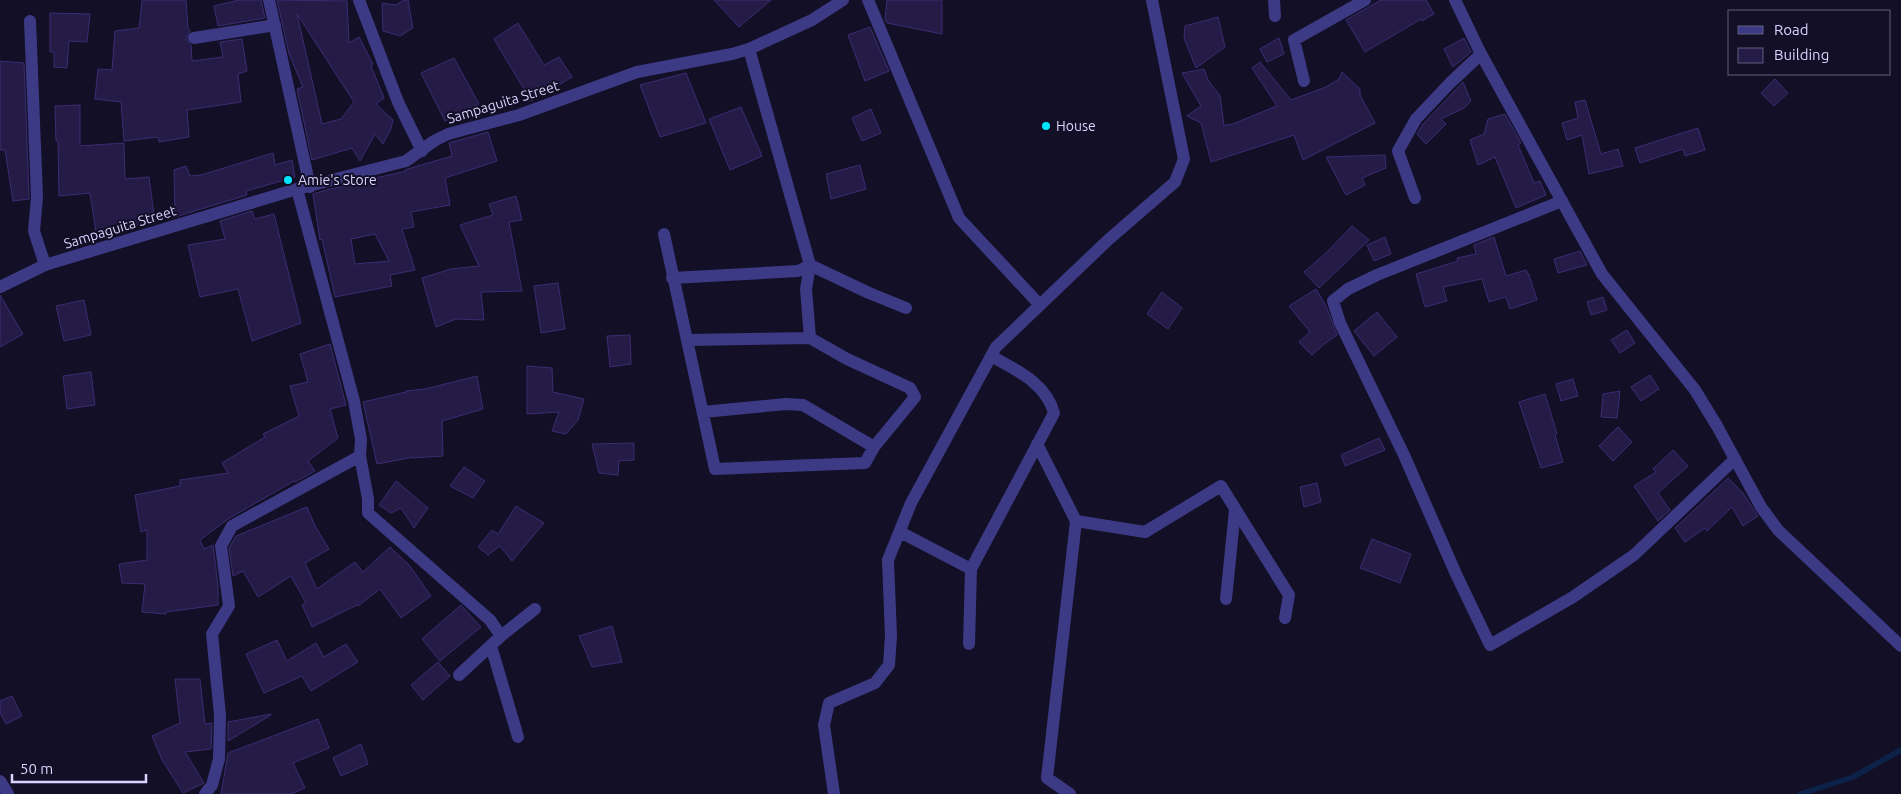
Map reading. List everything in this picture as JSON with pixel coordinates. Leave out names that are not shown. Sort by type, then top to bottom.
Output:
[{"type":"street","points":[[269,0],[310,187]]},
{"type":"street","points":[[359,0],[398,102],[422,151]]},
{"type":"street","name":"Sampaguita Street","points":[[0,287],[45,265],[297,189],[406,161],[434,141],[448,134],[519,115],[637,72],[749,49],[812,20],[843,0]]},
{"type":"street","points":[[868,0],[959,218],[1039,304]]},
{"type":"street","points":[[834,794],[824,725],[829,703],[876,683],[889,664],[891,636],[888,560],[911,503],[996,347],[1108,240],[1175,182],[1184,159],[1152,0]]},
{"type":"street","points":[[1274,0],[1275,16]]},
{"type":"street","points":[[1304,82],[1294,40],[1365,0]]},
{"type":"street","points":[[1455,0],[1481,54],[1602,274],[1695,390],[1761,507],[1778,530],[1901,646]]},
{"type":"street","points":[[30,21],[37,197],[34,231],[45,265]]},
{"type":"street","points":[[194,38],[275,25]]},
{"type":"street","points":[[749,49],[810,265],[806,289],[810,338]]},
{"type":"street","points":[[1415,198],[1398,151],[1416,119],[1481,54]]},
{"type":"street","points":[[297,189],[354,401],[361,439],[360,456],[368,499],[368,514],[490,620],[500,636]]},
{"type":"street","points":[[1562,201],[1377,275],[1348,289],[1333,301],[1340,323],[1404,455],[1456,574],[1490,645],[1573,597],[1634,555],[1735,459]]},
{"type":"street","points":[[664,234],[672,278],[715,469],[865,463],[874,447],[915,397],[910,388],[847,359],[810,338],[687,340]]},
{"type":"street","points":[[672,278],[798,271],[810,265]]},
{"type":"street","points":[[810,265],[906,308]]},
{"type":"street","points":[[969,644],[971,569],[1054,413],[1052,406],[1037,384],[991,356]]},
{"type":"street","points":[[703,412],[786,404],[803,405],[874,447]]},
{"type":"street","points":[[1037,444],[1076,522],[1047,778],[1070,794]]},
{"type":"street","points":[[205,794],[212,785],[219,759],[220,715],[212,634],[229,606],[221,546],[232,526],[360,456]]},
{"type":"street","points":[[1076,522],[1145,532],[1221,486],[1289,595],[1285,618]]},
{"type":"street","points":[[1226,599],[1235,510]]},
{"type":"street","points":[[900,532],[971,569]]},
{"type":"street","points":[[459,674],[500,636],[536,609]]},
{"type":"street","points":[[491,646],[518,737]]},
{"type":"street","points":[[0,781],[8,794]]},
{"type":"building","points":[[142,0],[186,0],[188,29],[190,31],[186,39],[191,45],[192,61],[223,57],[220,42],[242,39],[247,71],[238,74],[241,102],[187,110],[189,137],[159,142],[158,137],[124,141],[121,102],[95,99],[98,69],[112,70],[115,31],[139,28]]},
{"type":"building","points":[[239,0],[261,0],[265,18],[218,26],[214,6]]},
{"type":"building","points":[[277,0],[347,1],[349,43],[359,37],[373,64],[371,66],[384,98],[376,104],[393,120],[391,129],[383,144],[375,134],[360,161],[352,148],[312,160],[297,89],[303,87],[289,54]],"holes":[[[297,14],[354,102],[341,119],[322,124]]]},
{"type":"building","points":[[404,0],[408,0],[413,28],[400,36],[383,31],[382,3],[396,5]]},
{"type":"building","points":[[714,0],[771,0],[739,27]]},
{"type":"building","points":[[887,0],[942,0],[942,34],[887,23],[885,19]]},
{"type":"building","points":[[1381,0],[1426,0],[1434,14],[1422,21],[1421,19],[1365,52],[1346,20]]},
{"type":"building","points":[[50,13],[90,14],[87,42],[69,41],[67,68],[54,67],[54,52],[50,52]]},
{"type":"building","points":[[1218,17],[1225,47],[1196,68],[1184,38],[1185,26]]},
{"type":"building","points":[[518,23],[544,65],[559,57],[572,77],[531,101],[494,39]]},
{"type":"building","points":[[870,27],[889,71],[865,81],[848,35]]},
{"type":"building","points":[[1279,38],[1284,54],[1267,62],[1260,49]]},
{"type":"building","points":[[1464,38],[1471,52],[1453,67],[1444,49]]},
{"type":"building","points":[[454,58],[479,104],[445,121],[421,73]]},
{"type":"building","points":[[0,61],[24,63],[29,199],[13,201],[5,150],[0,150]]},
{"type":"building","points":[[1260,62],[1291,100],[1326,87],[1339,79],[1342,72],[1360,89],[1360,95],[1375,123],[1303,160],[1294,135],[1211,162],[1201,123],[1187,116],[1201,106],[1182,73],[1204,69],[1208,80],[1220,96],[1224,126],[1277,106],[1252,68]]},
{"type":"building","points":[[686,73],[706,123],[660,137],[640,85]]},
{"type":"building","points":[[1775,79],[1788,93],[1774,106],[1761,93]]},
{"type":"building","points":[[1463,82],[1471,101],[1464,108],[1441,119],[1446,124],[1426,144],[1417,134],[1423,124]]},
{"type":"building","points":[[1585,100],[1601,154],[1618,149],[1623,166],[1589,174],[1582,135],[1567,140],[1562,123],[1578,118],[1575,102]]},
{"type":"building","points":[[80,105],[80,146],[124,143],[125,179],[149,177],[155,222],[96,232],[90,193],[59,196],[55,106]]},
{"type":"building","points":[[741,107],[762,156],[730,170],[709,119]]},
{"type":"building","points":[[871,109],[881,133],[862,141],[852,118]]},
{"type":"building","points":[[1505,114],[1521,143],[1518,145],[1534,183],[1540,181],[1546,195],[1516,208],[1495,157],[1478,165],[1470,140],[1484,134],[1488,119]]},
{"type":"building","points":[[1698,128],[1705,150],[1685,156],[1683,149],[1640,163],[1635,148]]},
{"type":"building","points":[[488,132],[497,161],[445,178],[450,205],[411,212],[414,227],[402,229],[415,270],[390,275],[392,286],[335,297],[322,239],[320,240],[313,194],[364,183],[363,181],[406,171],[452,156],[449,143]],"holes":[[[375,234],[389,261],[355,264],[351,239]]]},
{"type":"building","points":[[273,153],[275,165],[292,160],[295,177],[246,191],[247,195],[175,217],[174,170],[186,166],[190,176],[201,175]]},
{"type":"building","points":[[1385,155],[1386,168],[1362,178],[1365,185],[1346,195],[1326,157]]},
{"type":"building","points":[[860,165],[866,189],[831,199],[826,174]]},
{"type":"building","points":[[516,196],[522,220],[509,222],[522,291],[481,292],[484,320],[456,319],[436,327],[422,278],[451,269],[479,266],[460,225],[493,215],[489,204]]},
{"type":"building","points":[[252,211],[255,219],[274,214],[301,323],[252,341],[238,289],[200,297],[188,245],[225,239],[220,221]]},
{"type":"building","points":[[1352,226],[1369,240],[1319,288],[1304,272],[1326,253]]},
{"type":"building","points":[[1385,237],[1391,254],[1374,261],[1367,245]]},
{"type":"building","points":[[1494,237],[1506,276],[1526,270],[1537,300],[1510,309],[1506,297],[1489,302],[1482,279],[1443,287],[1447,301],[1425,307],[1416,274],[1458,261],[1457,258],[1476,254],[1474,245]]},
{"type":"building","points":[[1580,251],[1587,265],[1558,273],[1554,259]]},
{"type":"building","points":[[558,283],[565,329],[541,333],[534,286]]},
{"type":"building","points":[[1316,289],[1326,306],[1337,335],[1312,355],[1299,342],[1310,332],[1289,306]]},
{"type":"building","points":[[1162,292],[1182,308],[1168,329],[1147,314]]},
{"type":"building","points":[[0,295],[23,334],[0,347]]},
{"type":"building","points":[[1603,297],[1607,310],[1591,315],[1587,302]]},
{"type":"building","points":[[84,300],[91,335],[64,341],[56,306]]},
{"type":"building","points":[[1377,312],[1397,337],[1374,356],[1354,331]]},
{"type":"building","points":[[1627,330],[1635,343],[1620,353],[1611,340]]},
{"type":"building","points":[[630,335],[631,364],[610,367],[607,336]]},
{"type":"building","points":[[330,344],[346,405],[330,409],[338,438],[308,461],[315,471],[228,519],[200,540],[204,549],[213,545],[218,585],[218,605],[166,612],[166,614],[142,612],[145,584],[122,583],[119,564],[147,560],[147,530],[141,532],[135,495],[180,486],[180,480],[228,473],[222,463],[265,437],[263,434],[299,416],[290,386],[308,382],[300,354]]},
{"type":"building","points":[[527,366],[552,368],[553,392],[584,399],[578,420],[566,434],[552,431],[559,412],[527,414]]},
{"type":"building","points":[[91,372],[95,405],[67,409],[63,376]]},
{"type":"building","points":[[1650,375],[1659,389],[1641,401],[1631,387]]},
{"type":"building","points":[[477,376],[483,409],[442,421],[443,456],[414,457],[377,464],[363,402]]},
{"type":"building","points":[[1573,379],[1578,396],[1561,401],[1556,384]]},
{"type":"building","points":[[1620,391],[1617,418],[1601,417],[1603,394]]},
{"type":"building","points":[[1545,394],[1563,462],[1541,468],[1519,402]]},
{"type":"building","points":[[1618,427],[1632,442],[1613,461],[1599,446]]},
{"type":"building","points":[[1379,438],[1385,450],[1345,466],[1341,455]]},
{"type":"building","points":[[634,443],[634,460],[619,461],[618,475],[599,473],[592,444]]},
{"type":"building","points":[[1673,450],[1688,466],[1658,493],[1670,510],[1658,521],[1634,486],[1656,472],[1653,469]]},
{"type":"building","points":[[464,467],[485,481],[473,498],[450,486]]},
{"type":"building","points":[[1728,478],[1743,493],[1758,516],[1743,526],[1732,507],[1707,531],[1705,528],[1685,542],[1675,528]]},
{"type":"building","points":[[396,481],[428,508],[414,528],[401,508],[391,513],[379,505]]},
{"type":"building","points":[[1317,483],[1321,502],[1304,507],[1300,487]]},
{"type":"building","points":[[516,506],[544,523],[512,561],[500,546],[488,555],[478,547],[492,530],[498,534]]},
{"type":"building","points":[[307,507],[315,526],[329,549],[305,563],[317,589],[355,562],[363,572],[390,547],[409,565],[431,596],[401,618],[380,589],[358,606],[312,627],[302,605],[306,603],[291,576],[258,597],[243,571],[233,576],[229,548],[236,536]]},
{"type":"building","points":[[1372,539],[1411,554],[1400,583],[1360,568]]},
{"type":"building","points":[[461,605],[481,627],[440,661],[422,639]]},
{"type":"building","points":[[612,626],[622,662],[592,667],[579,636]]},
{"type":"building","points":[[277,640],[287,661],[316,643],[324,657],[346,644],[358,662],[311,691],[302,676],[264,693],[246,654]]},
{"type":"building","points":[[438,662],[450,676],[423,700],[411,685]]},
{"type":"building","points":[[175,679],[200,679],[205,724],[212,723],[211,749],[185,752],[204,783],[183,793],[162,760],[152,736],[180,723]]},
{"type":"building","points":[[12,696],[22,716],[6,724],[0,713],[0,701]]},
{"type":"building","points":[[271,715],[228,741],[228,722]]},
{"type":"building","points":[[318,719],[329,748],[293,763],[305,788],[291,794],[221,794],[228,753]]},
{"type":"building","points":[[361,744],[368,764],[341,776],[333,758]]},
{"type":"waterway","points":[[1800,794],[1853,777],[1901,750]]},
{"type":"place","name":"House","points":[[1046,126]]},
{"type":"place","name":"Amie's Store","points":[[288,180]]}]
